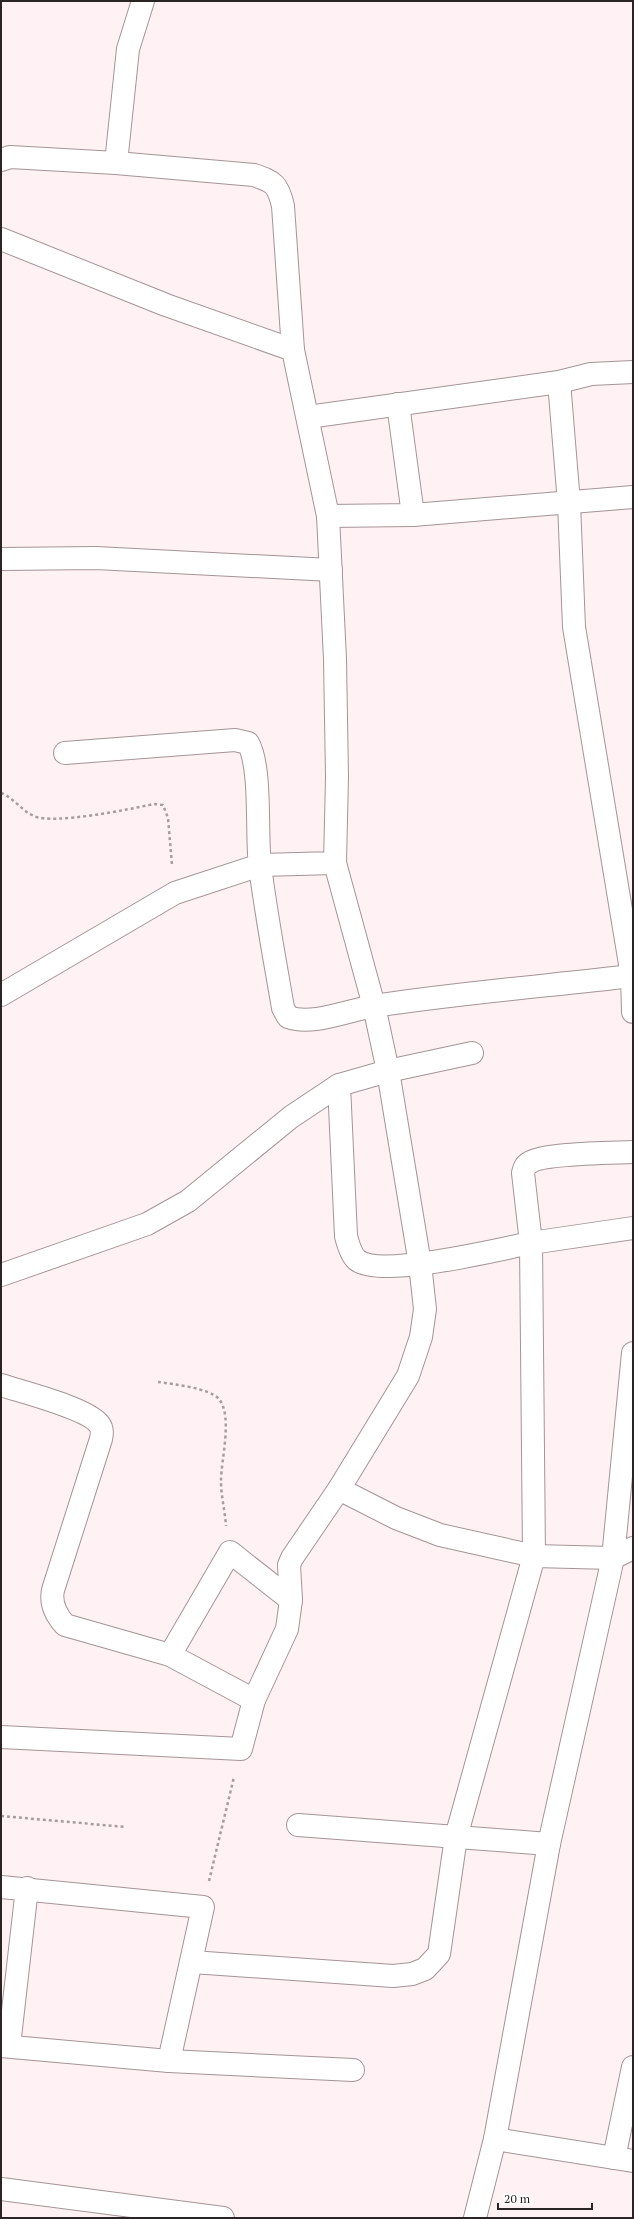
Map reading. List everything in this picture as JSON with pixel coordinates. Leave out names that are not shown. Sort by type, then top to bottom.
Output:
[{"type":"street","points":[[116,163],[128,49],[144,1]]},
{"type":"street","points":[[1,160],[10,157],[116,163],[254,175],[272,182],[280,191],[283,206],[293,350],[328,516],[338,777],[335,863],[374,1006],[388,1071],[420,1264],[424,1309],[421,1338],[408,1376],[339,1489],[292,1558],[289,1566],[291,1600],[287,1629],[254,1700],[241,1750],[1,1737]]},
{"type":"street","points":[[1,239],[166,305],[293,350]]},
{"type":"street","points":[[308,417],[559,382],[590,374],[633,372]]},
{"type":"street","points":[[559,382],[569,504],[574,627],[625,885],[632,976],[633,1012]]},
{"type":"street","points":[[398,404],[413,515]]},
{"type":"street","points":[[328,516],[413,515],[569,504],[633,497]]},
{"type":"street","points":[[1,559],[96,558],[331,570]]},
{"type":"street","points":[[65,753],[235,740],[248,743],[253,752],[255,768],[260,865],[283,1008],[288,1017],[298,1020],[310,1020],[374,1006],[632,976]]},
{"type":"street","points":[[1,995],[175,894],[260,865],[335,863]]},
{"type":"street","points":[[1,1275],[146,1224],[188,1201],[291,1117],[339,1085],[388,1071],[472,1053]]},
{"type":"street","points":[[339,1085],[346,1236],[350,1250],[358,1261],[372,1266],[420,1264],[531,1243],[633,1228]]},
{"type":"street","points":[[192,1962],[393,1976],[412,1974],[425,1969],[440,1954],[456,1837],[534,1556],[531,1243],[523,1173],[525,1166],[530,1162],[544,1158],[633,1152]]},
{"type":"street","points":[[475,2218],[495,2139],[549,1844],[613,1558],[633,1359]]},
{"type":"street","points":[[1,1385],[77,1410],[99,1424],[102,1430],[51,1598],[58,1617],[65,1625],[170,1655],[254,1700]]},
{"type":"street","points":[[339,1489],[396,1518],[440,1535],[534,1556],[613,1558],[633,1548]]},
{"type":"street","points":[[170,1655],[230,1552],[291,1600]]},
{"type":"street","points":[[298,1825],[549,1844]]},
{"type":"street","points":[[1,1887],[27,1888],[203,1906],[192,1962],[168,2061]]},
{"type":"street","points":[[27,1888],[9,1977],[5,2046],[168,2061],[353,2070]]},
{"type":"street","points":[[495,2139],[624,2160],[633,2068]]},
{"type":"street","points":[[1,2189],[223,2218]]},
{"type":"path","points":[[1,793],[33,816],[43,819],[76,816],[154,804],[163,805],[168,818],[175,894]]},
{"type":"path","points":[[158,1382],[208,1392],[219,1399],[224,1411],[225,1427],[221,1481],[230,1552]]},
{"type":"path","points":[[203,1906],[241,1750]]},
{"type":"path","points":[[1,1816],[126,1827]]}]
